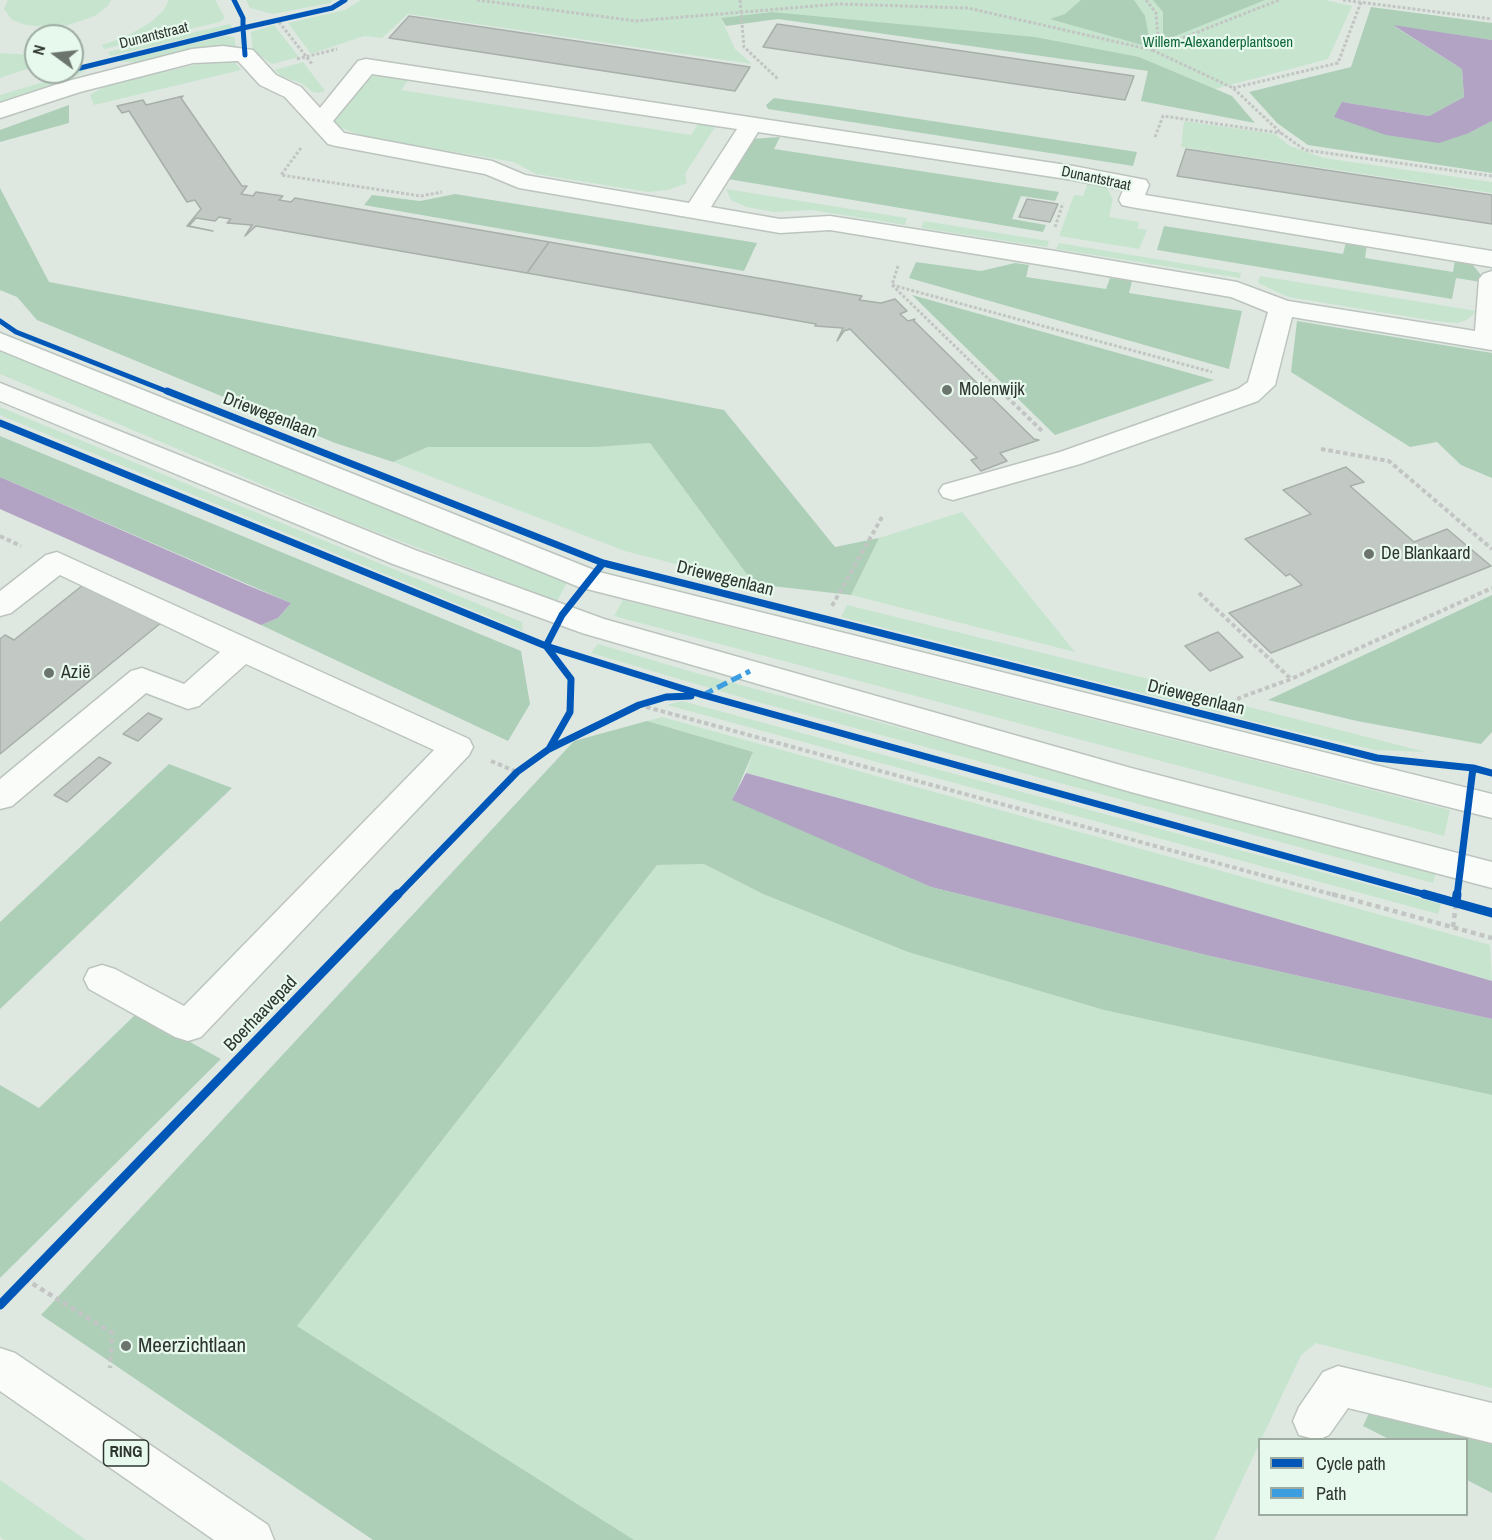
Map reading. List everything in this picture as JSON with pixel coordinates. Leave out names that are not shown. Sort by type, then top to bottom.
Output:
[{"type":"street","name":"Dunantstraat","points":[[0,111],[72,87],[192,56],[223,53],[245,55]]},
{"type":"street","points":[[245,55],[268,80],[292,92],[336,139],[492,168],[519,180],[696,212],[780,226],[830,222],[1237,290],[1282,308],[1490,342],[1492,279]]},
{"type":"street","name":"Dunantstraat","points":[[320,122],[366,66],[1073,173],[1137,184],[1131,200],[1492,259]]},
{"type":"street","points":[[696,212],[751,125]]},
{"type":"street","points":[[953,491],[1070,458],[1248,394],[1261,386],[1282,308]]},
{"type":"street","name":"Driewegenlaan","points":[[0,341],[590,580],[1492,806]]},
{"type":"street","points":[[0,392],[404,557],[593,626],[1142,783],[1476,871]]},
{"type":"street","points":[[0,606],[57,562],[242,650],[457,747],[188,1026],[102,979]]},
{"type":"street","points":[[0,797],[142,679],[188,698],[242,650]]},
{"type":"street","name":"RING","points":[[0,1367],[252,1540]]},
{"type":"street","points":[[1314,1420],[1338,1386],[1492,1423]]},
{"type":"path","points":[[477,0],[636,21],[838,4],[968,8],[1152,50],[1233,88],[1281,133],[1305,150],[1492,176]]},
{"type":"path","points":[[740,0],[744,47],[778,79]]},
{"type":"path","points":[[1146,0],[1156,13],[1158,36],[1152,50]]},
{"type":"path","points":[[1152,50],[1279,0]]},
{"type":"path","points":[[1343,0],[1492,19]]},
{"type":"path","points":[[1233,88],[1338,63],[1361,2]]},
{"type":"path","points":[[245,55],[243,28],[290,19]]},
{"type":"path","points":[[1155,137],[1163,116],[1281,133]]},
{"type":"path","points":[[1055,228],[1073,173]]},
{"type":"path","points":[[892,285],[909,237]]},
{"type":"path","points":[[892,285],[1261,386]]},
{"type":"path","points":[[892,285],[1070,458]]},
{"type":"path","points":[[1321,449],[1389,461],[1492,549]]},
{"type":"path","points":[[830,610],[882,518]]},
{"type":"path","points":[[1232,714],[1239,698],[1291,679],[1492,588]]},
{"type":"path","points":[[1199,593],[1291,679]]},
{"type":"path","points":[[629,710],[657,700]]},
{"type":"path","points":[[639,705],[1492,938]]},
{"type":"path","points":[[509,780],[525,766]]},
{"type":"path","points":[[1454,927],[1456,903],[1476,871]]},
{"type":"path","points":[[1445,899],[1465,905]]},
{"type":"path","points":[[17,1288],[34,1270]]},
{"type":"path","points":[[26,1279],[112,1333],[110,1368]]},
{"type":"green space","points":[[8,0],[111,0],[108,6],[95,16],[71,24],[24,24],[12,20],[4,9]]},
{"type":"green space","points":[[169,0],[215,0],[225,18],[220,22],[104,49],[102,45],[127,36],[151,22],[163,11]]},
{"type":"green space","points":[[246,0],[333,0],[330,3],[273,14],[250,8]]},
{"type":"green space","name":"Willem-Alexanderplantsoen","points":[[361,0],[1325,0],[1352,6],[1328,59],[1215,89],[1139,57],[772,12],[721,18],[735,49],[752,64],[408,14],[382,38],[364,36],[311,54],[288,23],[345,10]]},
{"type":"green space","points":[[1081,0],[1134,0],[1145,16],[1150,43],[1142,45],[1050,19],[1065,14]]},
{"type":"green space","points":[[1153,0],[1265,0],[1163,41],[1163,12]]},
{"type":"green space","points":[[1371,7],[1492,23],[1492,40],[1394,26],[1462,69],[1464,97],[1429,116],[1342,102],[1469,133],[1492,121],[1492,173],[1308,145],[1277,123],[1249,92],[1351,67]]},
{"type":"green space","points":[[772,12],[1035,37],[1139,57],[1232,96],[1255,123],[1141,101],[1148,71],[778,19],[726,26],[721,18]]},
{"type":"green space","points":[[230,24],[232,28],[110,56],[108,52]]},
{"type":"green space","points":[[274,25],[299,57],[272,64],[253,51],[251,32]]},
{"type":"green space","points":[[225,36],[234,37],[236,47],[207,47],[137,63],[117,61]]},
{"type":"green space","points":[[0,53],[24,54],[24,70],[0,78]]},
{"type":"green space","points":[[212,61],[235,63],[241,70],[94,105],[90,95],[107,85]]},
{"type":"green space","points":[[303,62],[325,91],[313,92],[301,83],[281,76],[275,70]]},
{"type":"green space","points":[[376,75],[410,78],[401,90],[691,135],[699,123],[715,127],[685,174],[687,183],[668,190],[648,192],[536,174],[514,162],[366,137],[341,128],[330,118],[365,80]]},
{"type":"green space","points":[[37,84],[58,84],[0,103],[0,95]]},
{"type":"green space","points":[[774,98],[1137,152],[1133,166],[768,109],[766,105]]},
{"type":"green space","points":[[69,105],[69,123],[0,142],[0,130]]},
{"type":"green space","points":[[1184,121],[1275,134],[1290,146],[1324,158],[1492,182],[1492,193],[1181,147]]},
{"type":"green space","points":[[780,137],[774,149],[1059,192],[1055,201],[1021,196],[1012,219],[1046,225],[1043,232],[728,179],[751,139]]},
{"type":"green space","points":[[1088,183],[1107,188],[1113,199],[1109,217],[1140,222],[1137,228],[1147,230],[1139,249],[1059,236],[1074,195],[1083,196]]},
{"type":"green space","points":[[0,188],[49,282],[724,410],[835,547],[879,538],[851,595],[754,584],[650,443],[597,447],[428,447],[393,462],[335,443],[37,320],[17,297],[0,290]]},
{"type":"green space","points":[[726,189],[907,218],[905,225],[812,210],[774,212],[746,207],[731,200]]},
{"type":"green space","points":[[455,194],[757,243],[744,271],[364,205],[372,195],[420,201]]},
{"type":"green space","points":[[924,221],[1049,241],[1047,247],[921,228]]},
{"type":"green space","points":[[1164,226],[1343,254],[1346,242],[1367,245],[1365,258],[1453,272],[1455,259],[1472,264],[1481,275],[1481,282],[1456,278],[1452,299],[1157,250]]},
{"type":"green space","points":[[1059,243],[1241,273],[1240,278],[1056,249]]},
{"type":"green space","points":[[916,262],[981,271],[1015,263],[1029,265],[1026,277],[1106,289],[1110,278],[1132,281],[1129,293],[1242,311],[1229,369],[909,278]]},
{"type":"green space","points":[[1260,276],[1477,311],[1467,320],[1458,323],[1435,321],[1288,297],[1258,283]]},
{"type":"green space","points":[[912,295],[1214,380],[1055,435]]},
{"type":"green space","points":[[1297,321],[1492,353],[1492,478],[1461,465],[1437,442],[1410,447],[1291,372]]},
{"type":"green space","points":[[0,350],[567,583],[557,601],[348,521],[0,374]]},
{"type":"green space","points":[[0,407],[522,622],[523,631],[0,415]]},
{"type":"green space","points":[[0,436],[521,651],[530,704],[508,741],[261,625],[278,618],[291,603],[0,477]]},
{"type":"green space","points":[[650,443],[754,584],[625,551],[393,462],[428,447],[597,447]]},
{"type":"green space","points":[[962,512],[1075,652],[851,595],[879,538]]},
{"type":"green space","points":[[1492,595],[1492,732],[1481,744],[1357,721],[1268,700]]},
{"type":"green space","points":[[623,600],[1450,810],[1444,836],[614,616]]},
{"type":"green space","points":[[847,605],[1226,698],[1221,713],[841,617]]},
{"type":"green space","points":[[598,644],[696,673],[1436,872],[1433,883],[754,701],[591,653]]},
{"type":"green space","points":[[682,701],[1441,904],[1438,914],[667,705]]},
{"type":"green space","points":[[1245,706],[1426,752],[1374,750],[1239,718]]},
{"type":"green space","points":[[662,717],[1490,945],[1492,981],[1164,886],[746,773],[753,752],[647,721]]},
{"type":"green space","points":[[647,721],[753,752],[733,799],[931,887],[1210,956],[1492,1019],[1492,1095],[1104,1010],[908,952],[763,894],[704,864],[657,865],[297,1326],[634,1540],[373,1540],[41,1315],[574,741]]},
{"type":"green space","points":[[169,764],[232,788],[0,1009],[0,922]]},
{"type":"green space","points":[[704,864],[763,894],[908,952],[1104,1010],[1492,1095],[1492,1388],[1316,1343],[1301,1355],[1262,1438],[1258,1438],[1258,1446],[1214,1540],[634,1540],[297,1326],[657,865]]},
{"type":"green space","points":[[137,1013],[221,1059],[0,1278],[0,1085],[39,1108]]},
{"type":"green space","points":[[1370,1411],[1492,1444],[1492,1493],[1468,1481],[1468,1438],[1387,1438],[1363,1426]]},
{"type":"green space","points":[[0,1480],[86,1540],[4,1540],[0,1537]]},
{"type":"shaded area","points":[[1393,25],[1492,40],[1492,121],[1469,133],[1439,143],[1386,135],[1334,117],[1342,102],[1429,116],[1464,97],[1462,69]]},
{"type":"shaded area","points":[[0,477],[291,603],[278,618],[261,625],[0,509]]},
{"type":"shaded area","points":[[746,773],[1164,886],[1492,981],[1492,1019],[1210,956],[931,887],[732,800]]},
{"type":"building","points":[[409,16],[750,67],[735,91],[389,38]]},
{"type":"building","points":[[777,24],[1134,76],[1125,100],[763,47]]},
{"type":"building","points":[[183,96],[181,98],[242,186],[247,186],[241,194],[253,196],[256,192],[283,196],[279,200],[291,202],[295,198],[549,242],[527,273],[256,226],[245,236],[252,225],[227,223],[231,219],[219,217],[215,221],[196,218],[189,226],[213,231],[187,226],[201,209],[195,200],[187,202],[129,111],[122,113],[117,106],[143,100],[146,105]]},
{"type":"building","points":[[1186,149],[1492,195],[1492,224],[1177,176]]},
{"type":"building","points":[[1027,199],[1058,204],[1050,222],[1019,217]]},
{"type":"building","name":"Molenwijk","points":[[549,242],[862,296],[859,300],[881,303],[895,299],[907,311],[900,314],[908,321],[915,319],[914,321],[1034,439],[1039,440],[1000,453],[1007,461],[981,471],[971,460],[977,458],[850,329],[844,331],[837,341],[843,328],[815,326],[816,324],[527,273]]},
{"type":"building","name":"De Blankaard","points":[[1346,467],[1364,482],[1350,486],[1414,542],[1447,529],[1491,566],[1271,653],[1229,613],[1302,585],[1290,574],[1286,576],[1245,539],[1311,514],[1283,490]]},
{"type":"building","name":"Azië","points":[[83,585],[162,622],[0,754],[0,639],[5,635],[14,640]]},
{"type":"building","points":[[1218,632],[1243,657],[1210,671],[1185,646]]},
{"type":"building","points":[[148,713],[162,719],[138,741],[123,734]]},
{"type":"building","points":[[99,757],[111,763],[67,802],[54,795]]},
{"type":"marked path","points":[[703,695],[750,671]]},
{"type":"cycle path","points":[[84,67],[243,28],[243,18],[234,0]]},
{"type":"cycle path","points":[[245,55],[243,28],[332,8],[345,0]]},
{"type":"cycle path","points":[[0,321],[16,332],[603,563],[1377,758],[1473,768],[1492,773]]},
{"type":"cycle path","points":[[0,423],[546,646],[703,695],[1492,913]]},
{"type":"cycle path","points":[[549,749],[570,712],[571,679],[546,646],[562,615],[603,563]]},
{"type":"cycle path","name":"Boerhaavepad","points":[[0,1305],[517,772],[549,749],[639,705],[666,697],[691,696]]},
{"type":"cycle path","points":[[1456,903],[1473,768]]},
{"type":"place","name":"Molenwijk","points":[[947,390]]},
{"type":"place","name":"De Blankaard","points":[[1369,554]]},
{"type":"place","name":"Azië","points":[[49,673]]},
{"type":"place","name":"Meerzichtlaan","points":[[126,1346]]}]
